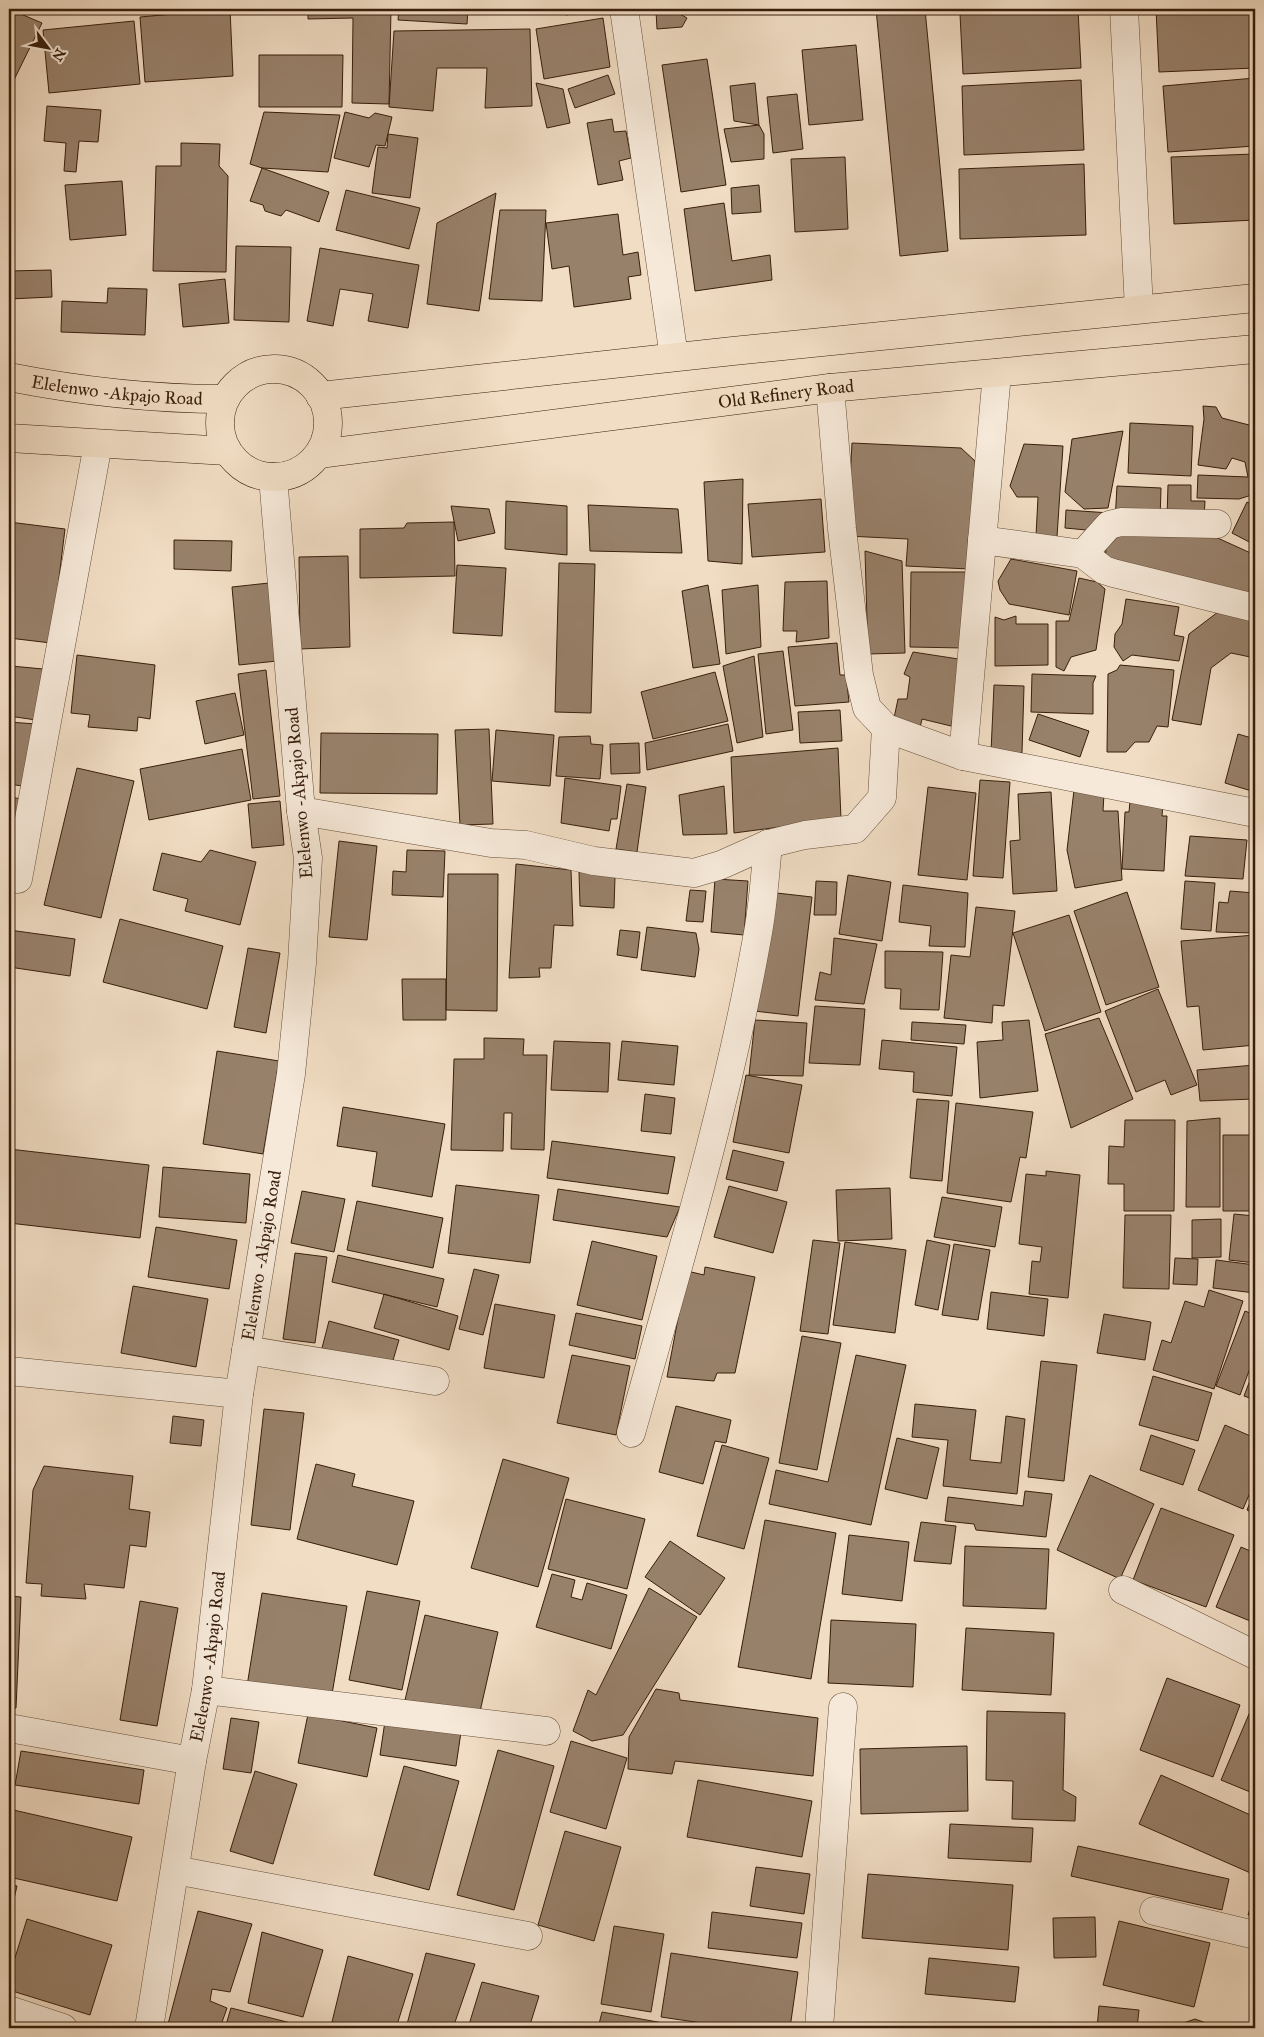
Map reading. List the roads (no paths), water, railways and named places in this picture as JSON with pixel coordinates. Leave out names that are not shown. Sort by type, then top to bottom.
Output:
[{"type":"main road","points":[[320,396],[674,357],[1255,298]]},
{"type":"main road","name":"Old Refinery Road","points":[[319,454],[830,388],[1255,349]]},
{"type":"main road","points":[[268,369],[286,369],[302,376],[316,387],[320,396],[324,403],[328,420],[326,437],[319,454],[306,466],[290,474],[273,477],[255,474],[240,465],[228,451],[220,434],[220,417],[225,400],[235,384],[250,374],[268,369]]},
{"type":"main road","name":"Elelenwo -Akpajo Road","points":[[9,377],[74,389],[179,399],[225,400]]},
{"type":"main road","points":[[9,438],[228,451]]},
{"type":"street","points":[[624,9],[674,357]]},
{"type":"street","points":[[1124,9],[1139,310]]},
{"type":"street","points":[[963,756],[996,372]]},
{"type":"street","points":[[830,388],[842,529],[859,676],[867,708],[886,728],[963,756],[1255,813]]},
{"type":"street","points":[[18,879],[98,444]]},
{"type":"street","name":"Elelenwo -Akpajo Road","points":[[149,2028],[192,1761],[206,1690],[239,1394],[291,1074],[302,963],[308,858],[300,811],[273,477]]},
{"type":"street","points":[[1083,554],[1109,525],[1121,522],[1217,524]]},
{"type":"street","points":[[982,540],[1083,554],[1104,570],[1113,573],[1255,608]]},
{"type":"street","points":[[300,811],[491,843],[526,846],[594,861],[694,873],[721,865],[768,844],[805,835],[855,829],[882,798],[886,728]]},
{"type":"street","points":[[631,1433],[692,1225],[731,1070],[758,937],[768,844]]},
{"type":"street","points":[[246,1350],[435,1381]]},
{"type":"street","points":[[9,1371],[239,1394]]},
{"type":"street","points":[[1123,1590],[1255,1655]]},
{"type":"street","points":[[206,1690],[546,1731]]},
{"type":"street","points":[[819,2028],[843,1707]]},
{"type":"street","points":[[9,1728],[192,1761]]},
{"type":"street","points":[[175,1870],[528,1936]]},
{"type":"street","points":[[1154,1911],[1255,1935]]},
{"type":"street","points":[[9,2010],[64,2028]]}]
